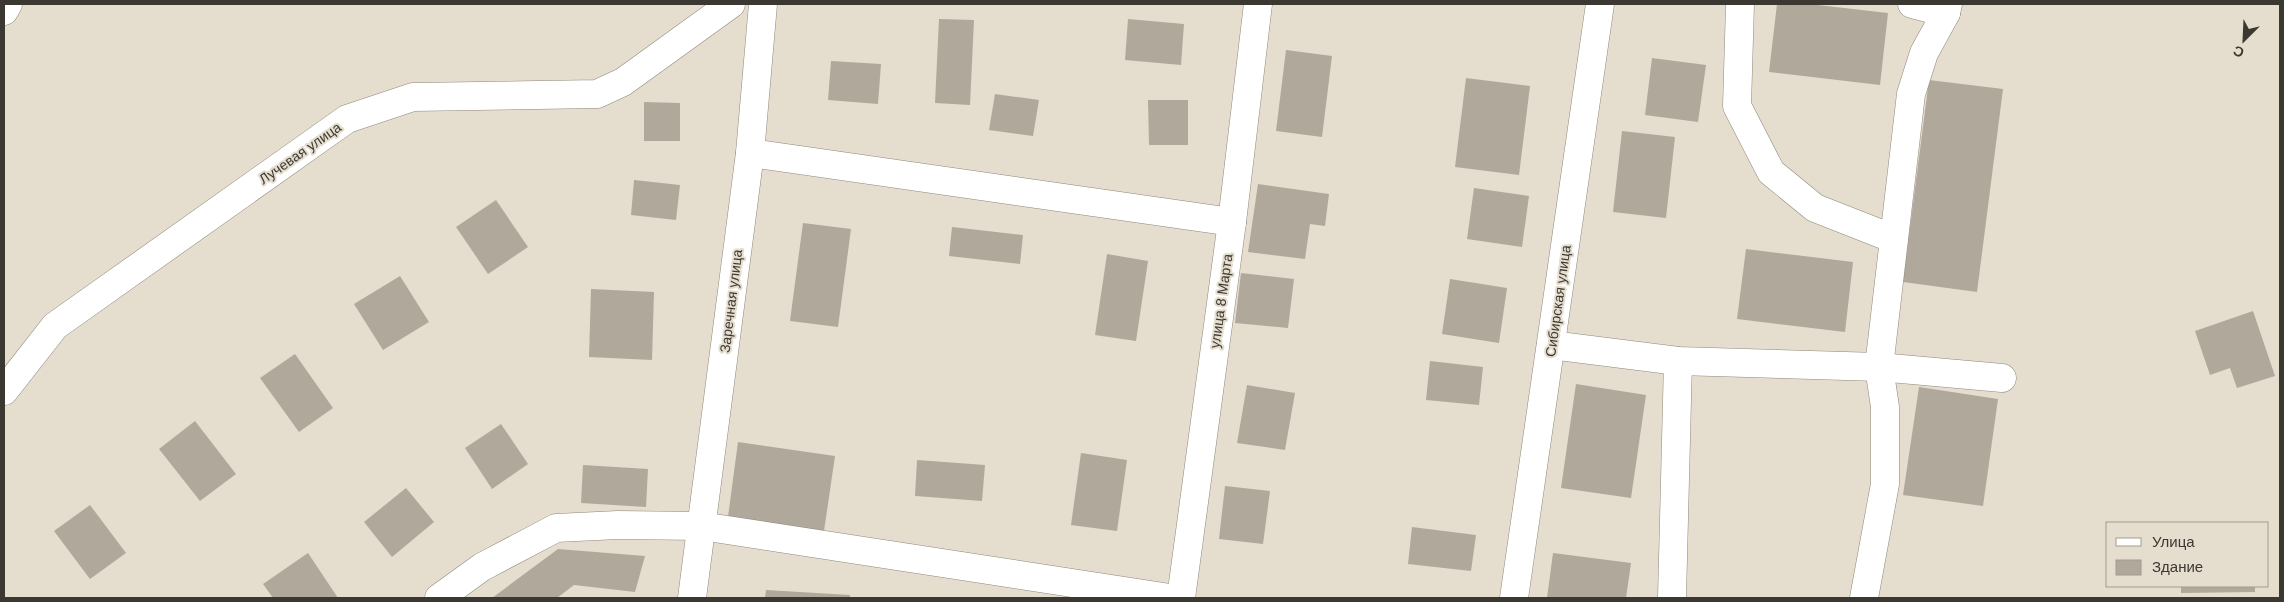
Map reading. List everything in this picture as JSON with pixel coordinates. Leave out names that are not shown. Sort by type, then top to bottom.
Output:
[{"type":"street","points":[[4,10],[8,4]]},
{"type":"street","name":"Лучевая улица","points":[[4,392],[55,326],[347,119],[413,97],[597,94],[623,82],[731,4]]},
{"type":"street","name":"Заречная улица","points":[[692,598],[750,153],[763,4]]},
{"type":"street","name":"улица 8 Марта","points":[[1181,598],[1232,222],[1258,4]]},
{"type":"street","name":"Сибирская улица","points":[[1514,598],[1600,4]]},
{"type":"street","points":[[1740,4],[1736,106],[1771,172],[1815,208],[1894,239]]},
{"type":"street","points":[[1864,598],[1885,484],[1885,407],[1879,367],[1910,94],[1924,53],[1947,8],[1912,4]]},
{"type":"street","points":[[750,153],[1232,222]]},
{"type":"street","points":[[1552,345],[1678,361],[1879,367],[2002,378]]},
{"type":"street","points":[[1672,598],[1678,361]]},
{"type":"street","points":[[439,598],[482,567],[556,528],[618,525],[701,526],[1170,598]]},
{"type":"building","points":[[1777,4],[1809,4],[1888,13],[1880,85],[1769,72]]},
{"type":"building","points":[[939,19],[974,20],[970,105],[935,103]]},
{"type":"building","points":[[1128,19],[1184,24],[1181,65],[1125,60]]},
{"type":"building","points":[[1286,50],[1332,56],[1322,137],[1276,131]]},
{"type":"building","points":[[1652,58],[1706,65],[1698,122],[1645,115]]},
{"type":"building","points":[[831,61],[881,64],[878,104],[828,100]]},
{"type":"building","points":[[1466,78],[1530,86],[1519,175],[1455,167]]},
{"type":"building","points":[[1929,80],[2003,89],[1977,292],[1903,282]]},
{"type":"building","points":[[995,94],[1039,100],[1033,136],[989,130]]},
{"type":"building","points":[[1148,100],[1188,100],[1188,145],[1149,145]]},
{"type":"building","points":[[644,102],[680,103],[680,141],[644,141]]},
{"type":"building","points":[[1622,131],[1675,137],[1666,218],[1613,212]]},
{"type":"building","points":[[634,180],[680,185],[676,220],[631,215]]},
{"type":"building","points":[[1258,184],[1329,194],[1325,226],[1310,224],[1305,259],[1248,252]]},
{"type":"building","points":[[1474,188],[1529,196],[1522,247],[1467,239]]},
{"type":"building","points":[[496,200],[528,247],[488,274],[456,227]]},
{"type":"building","points":[[803,223],[851,229],[838,327],[790,321]]},
{"type":"building","points":[[952,227],[1023,235],[1020,264],[949,256]]},
{"type":"building","points":[[1746,249],[1853,262],[1845,332],[1737,319]]},
{"type":"building","points":[[1107,254],[1148,261],[1136,341],[1095,335]]},
{"type":"building","points":[[1241,273],[1294,279],[1288,328],[1235,323]]},
{"type":"building","points":[[400,276],[429,322],[383,350],[354,304]]},
{"type":"building","points":[[1450,279],[1507,288],[1499,343],[1442,334]]},
{"type":"building","points":[[591,289],[654,292],[652,360],[589,357]]},
{"type":"building","points":[[2253,311],[2275,376],[2237,388],[2230,368],[2210,375],[2195,331]]},
{"type":"building","points":[[295,354],[333,408],[299,432],[260,378]]},
{"type":"building","points":[[1430,361],[1483,367],[1479,405],[1426,400]]},
{"type":"building","points":[[1576,384],[1646,395],[1631,498],[1561,488]]},
{"type":"building","points":[[1247,385],[1295,393],[1285,450],[1237,443]]},
{"type":"building","points":[[1919,387],[1998,399],[1983,506],[1903,495]]},
{"type":"building","points":[[195,421],[236,474],[200,501],[159,449]]},
{"type":"building","points":[[501,424],[528,464],[492,489],[465,448]]},
{"type":"building","points":[[738,442],[835,456],[824,531],[728,517]]},
{"type":"building","points":[[1081,453],[1127,460],[1117,531],[1071,525]]},
{"type":"building","points":[[917,460],[985,465],[982,501],[915,496]]},
{"type":"building","points":[[583,465],[648,469],[646,507],[581,503]]},
{"type":"building","points":[[1225,486],[1270,491],[1263,544],[1219,539]]},
{"type":"building","points":[[406,488],[434,522],[392,557],[364,522]]},
{"type":"building","points":[[90,505],[126,553],[90,579],[54,531]]},
{"type":"building","points":[[1412,527],[1476,535],[1471,571],[1408,564]]},
{"type":"building","points":[[558,549],[645,556],[635,592],[574,585],[557,598],[492,598]]},
{"type":"building","points":[[308,553],[338,598],[273,598],[263,584]]},
{"type":"building","points":[[1553,553],[1631,563],[1626,598],[1547,598]]},
{"type":"building","points":[[2181,587],[2255,587],[2255,592],[2181,593]]},
{"type":"building","points":[[766,590],[850,595],[850,598],[765,598]]}]
